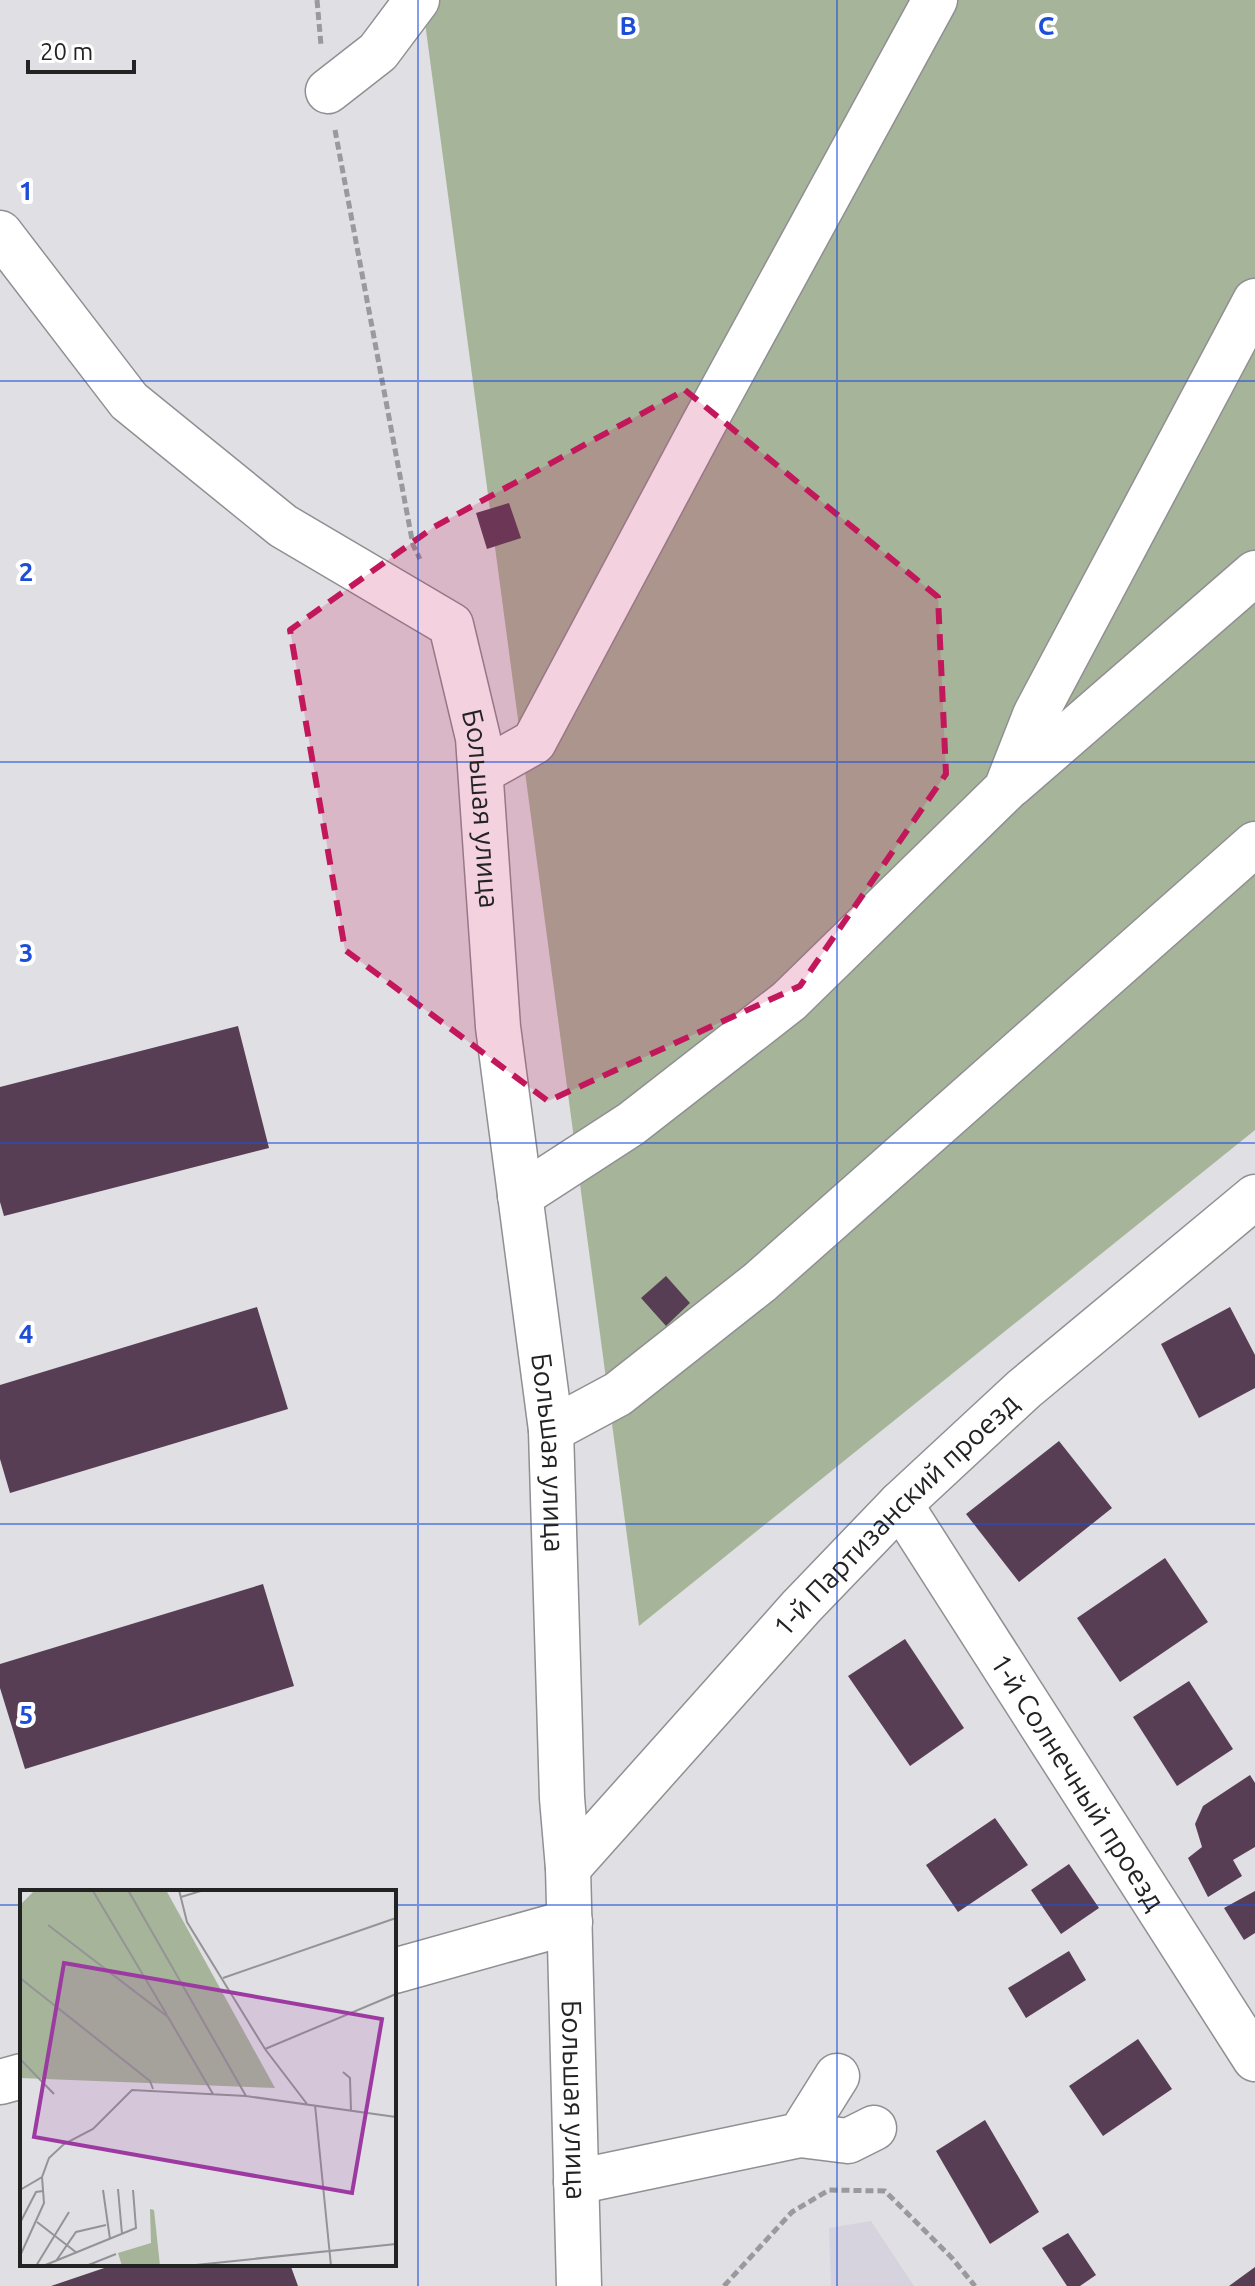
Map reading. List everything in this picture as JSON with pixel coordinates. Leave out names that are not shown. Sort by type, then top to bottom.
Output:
[{"type":"street","points":[[328,91],[378,52],[417,0]]},
{"type":"street","points":[[481,772],[534,742],[935,0]]},
{"type":"street","name":"Большая улица","points":[[0,233],[129,401],[283,526],[451,625],[478,738],[498,1027],[551,1430],[561,1782],[570,1922],[579,2286]]},
{"type":"street","points":[[1006,789],[1035,715],[1255,301]]},
{"type":"street","points":[[520,1196],[631,1124],[789,1001],[1006,789],[1255,573]]},
{"type":"street","points":[[551,1430],[618,1394],[760,1282],[1255,844]]},
{"type":"street","name":"1-й Партизанский проезд","points":[[568,1868],[801,1607],[900,1504],[1024,1389],[1255,1197]]},
{"type":"street","name":"1-й Солнечный проезд","points":[[900,1504],[1255,2059]]},
{"type":"street","points":[[396,1970],[570,1922]]},
{"type":"street","points":[[800,2135],[837,2076]]},
{"type":"street","points":[[0,2082],[20,2077]]},
{"type":"street","points":[[576,2182],[800,2135],[848,2141],[874,2128]]},
{"type":"path","points":[[317,0],[323,67],[413,545],[426,571]]},
{"type":"path","points":[[724,2286],[792,2212],[829,2190],[885,2191],[952,2258],[975,2286]]},
{"type":"highlighted area","points":[[685,390],[938,597],[946,774],[800,986],[548,1101],[345,950],[290,630],[434,527]]},
{"type":"shaded area","points":[[871,2221],[914,2286],[831,2286],[829,2228]]},
{"type":"green space","points":[[422,0],[1255,0],[1255,1130],[639,1626]]},
{"type":"building","points":[[509,503],[521,538],[487,549],[476,513]]},
{"type":"building","points":[[238,1026],[269,1148],[4,1216],[0,1202],[0,1087]]},
{"type":"building","points":[[666,1276],[690,1303],[666,1326],[641,1298]]},
{"type":"building","points":[[257,1307],[288,1409],[10,1493],[0,1459],[0,1385]]},
{"type":"building","points":[[1230,1307],[1255,1355],[1255,1388],[1199,1418],[1161,1344]]},
{"type":"building","points":[[1059,1441],[1112,1508],[1019,1582],[966,1514]]},
{"type":"building","points":[[1165,1558],[1208,1622],[1120,1682],[1077,1618]]},
{"type":"building","points":[[263,1584],[294,1686],[25,1769],[0,1688],[0,1664]]},
{"type":"building","points":[[905,1639],[964,1728],[910,1766],[848,1676]]},
{"type":"building","points":[[1189,1681],[1233,1749],[1177,1786],[1133,1717]]},
{"type":"building","points":[[1250,1775],[1255,1783],[1255,1847],[1233,1860],[1242,1876],[1208,1897],[1188,1858],[1202,1847],[1195,1824],[1203,1806]]},
{"type":"building","points":[[995,1818],[1028,1865],[958,1912],[926,1865]]},
{"type":"building","points":[[1069,1864],[1099,1908],[1061,1934],[1031,1890]]},
{"type":"building","points":[[1255,1891],[1255,1933],[1244,1940],[1224,1908]]},
{"type":"building","points":[[1069,1951],[1086,1980],[1026,2018],[1008,1988]]},
{"type":"building","points":[[1138,2039],[1172,2089],[1103,2136],[1069,2086]]},
{"type":"building","points":[[985,2120],[1039,2212],[990,2244],[936,2151]]},
{"type":"building","points":[[1068,2233],[1096,2275],[1080,2286],[1067,2286],[1042,2248]]},
{"type":"building","points":[[110,2266],[291,2266],[298,2286],[51,2286]]},
{"type":"building","points":[[1255,2267],[1255,2286],[1229,2286]]}]
